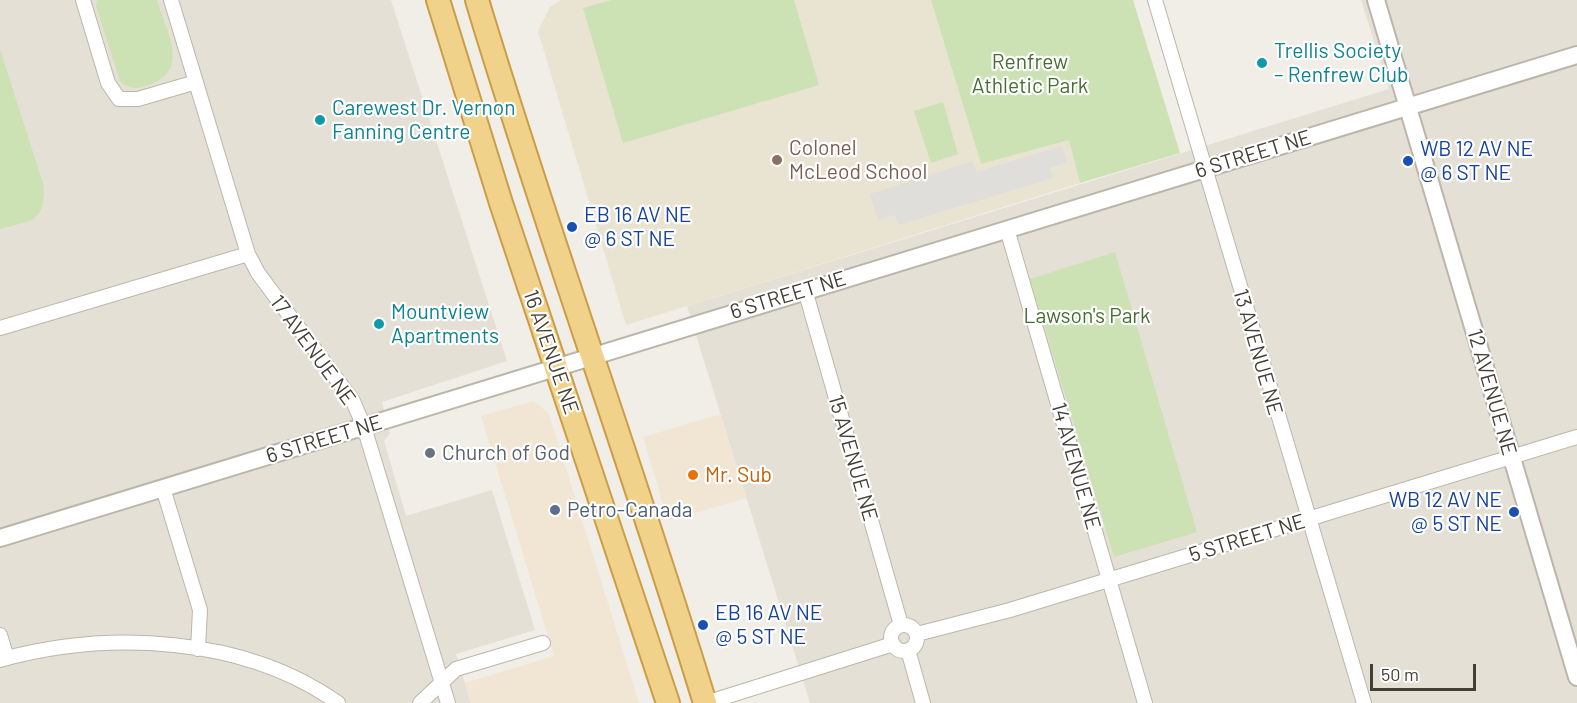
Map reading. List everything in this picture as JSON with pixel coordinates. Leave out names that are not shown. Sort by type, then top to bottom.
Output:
[{"type":"highway","name":"16 AVENUE NE","points":[[438,0],[498,193],[668,703]]},
{"type":"highway","name":"16 AVENUE NE","points":[[477,0],[533,184],[592,356],[705,703]]},
{"type":"street","points":[[83,0],[108,83],[119,99],[138,99],[196,82]]},
{"type":"street","name":"17 AVENUE NE","points":[[171,0],[248,254],[258,273],[353,401],[364,427],[448,703]]},
{"type":"street","name":"13 AVENUE NE","points":[[1155,0],[1364,703]]},
{"type":"street","name":"12 AVENUE NE","points":[[1376,0],[1577,677]]},
{"type":"street","name":"6 STREET NE","points":[[0,538],[1577,55]]},
{"type":"street","name":"14 AVENUE NE","points":[[1007,229],[1145,703]]},
{"type":"street","points":[[0,328],[248,254]]},
{"type":"street","name":"15 AVENUE NE","points":[[805,290],[901,625]]},
{"type":"street","name":"5 STREET NE","points":[[917,634],[1010,610],[1577,437]]},
{"type":"street","points":[[163,488],[200,610],[198,649]]},
{"type":"street","points":[[901,625],[912,628],[917,634],[916,642],[908,650],[899,650],[892,644],[892,632],[901,625]]},
{"type":"street","points":[[0,635],[3,659],[108,643],[198,649],[227,654],[299,680],[338,703]]},
{"type":"street","points":[[420,703],[456,669],[543,643]]},
{"type":"street","points":[[705,703],[892,644]]},
{"type":"street","points":[[908,650],[923,703]]},
{"type":"shaded area","points":[[0,0],[391,0],[507,361],[382,402],[390,433],[384,441],[406,516],[492,490],[535,630],[456,654],[471,703],[0,703]]},
{"type":"shaded area","name":"Colonel McLeod School","points":[[561,0],[931,0],[981,164],[1069,140],[1080,183],[626,325],[538,31],[550,7]]},
{"type":"shaded area","points":[[1361,0],[1577,0],[1577,703],[810,703],[687,306],[1389,89]]},
{"type":"shaded area","points":[[1062,146],[1067,162],[1050,168],[1053,178],[898,225],[895,215],[878,220],[870,194],[973,161],[977,172]]},
{"type":"shaded area","points":[[534,401],[549,414],[639,703],[471,703],[465,683],[554,656],[481,416]]},
{"type":"shaded area","points":[[721,414],[746,498],[668,521],[643,437]]},
{"type":"green space","points":[[97,0],[157,0],[173,50],[169,71],[160,80],[135,88],[126,86],[120,81],[96,6]]},
{"type":"green space","points":[[612,0],[794,0],[819,85],[623,143],[583,8]]},
{"type":"green space","name":"Renfrew Athletic Park","points":[[931,0],[1133,0],[1180,153],[1080,183],[1069,140],[981,164]]},
{"type":"green space","points":[[0,49],[44,187],[41,208],[34,218],[28,222],[0,229]]},
{"type":"green space","points":[[943,102],[958,154],[931,163],[914,111]]},
{"type":"green space","name":"Lawson's Park","points":[[1115,252],[1197,532],[1114,557],[1030,279]]},
{"type":"place","name":"Trellis Society – Renfrew Club","points":[[1262,63]]},
{"type":"place","name":"Carewest Dr. Vernon Fanning Centre","points":[[320,120]]},
{"type":"place","name":"Colonel McLeod School","points":[[777,160]]},
{"type":"place","name":"WB 12 AV NE @ 6 ST NE","points":[[1408,161]]},
{"type":"place","name":"EB 16 AV NE @ 6 ST NE","points":[[572,227]]},
{"type":"place","name":"Mountview Apartments","points":[[379,324]]},
{"type":"place","name":"Church of God","points":[[430,453]]},
{"type":"place","name":"Mr. Sub","points":[[693,475]]},
{"type":"place","name":"Petro-Canada","points":[[555,510]]},
{"type":"place","name":"WB 12 AV NE @ 5 ST NE","points":[[1514,512]]},
{"type":"place","name":"EB 16 AV NE @ 5 ST NE","points":[[703,625]]}]
